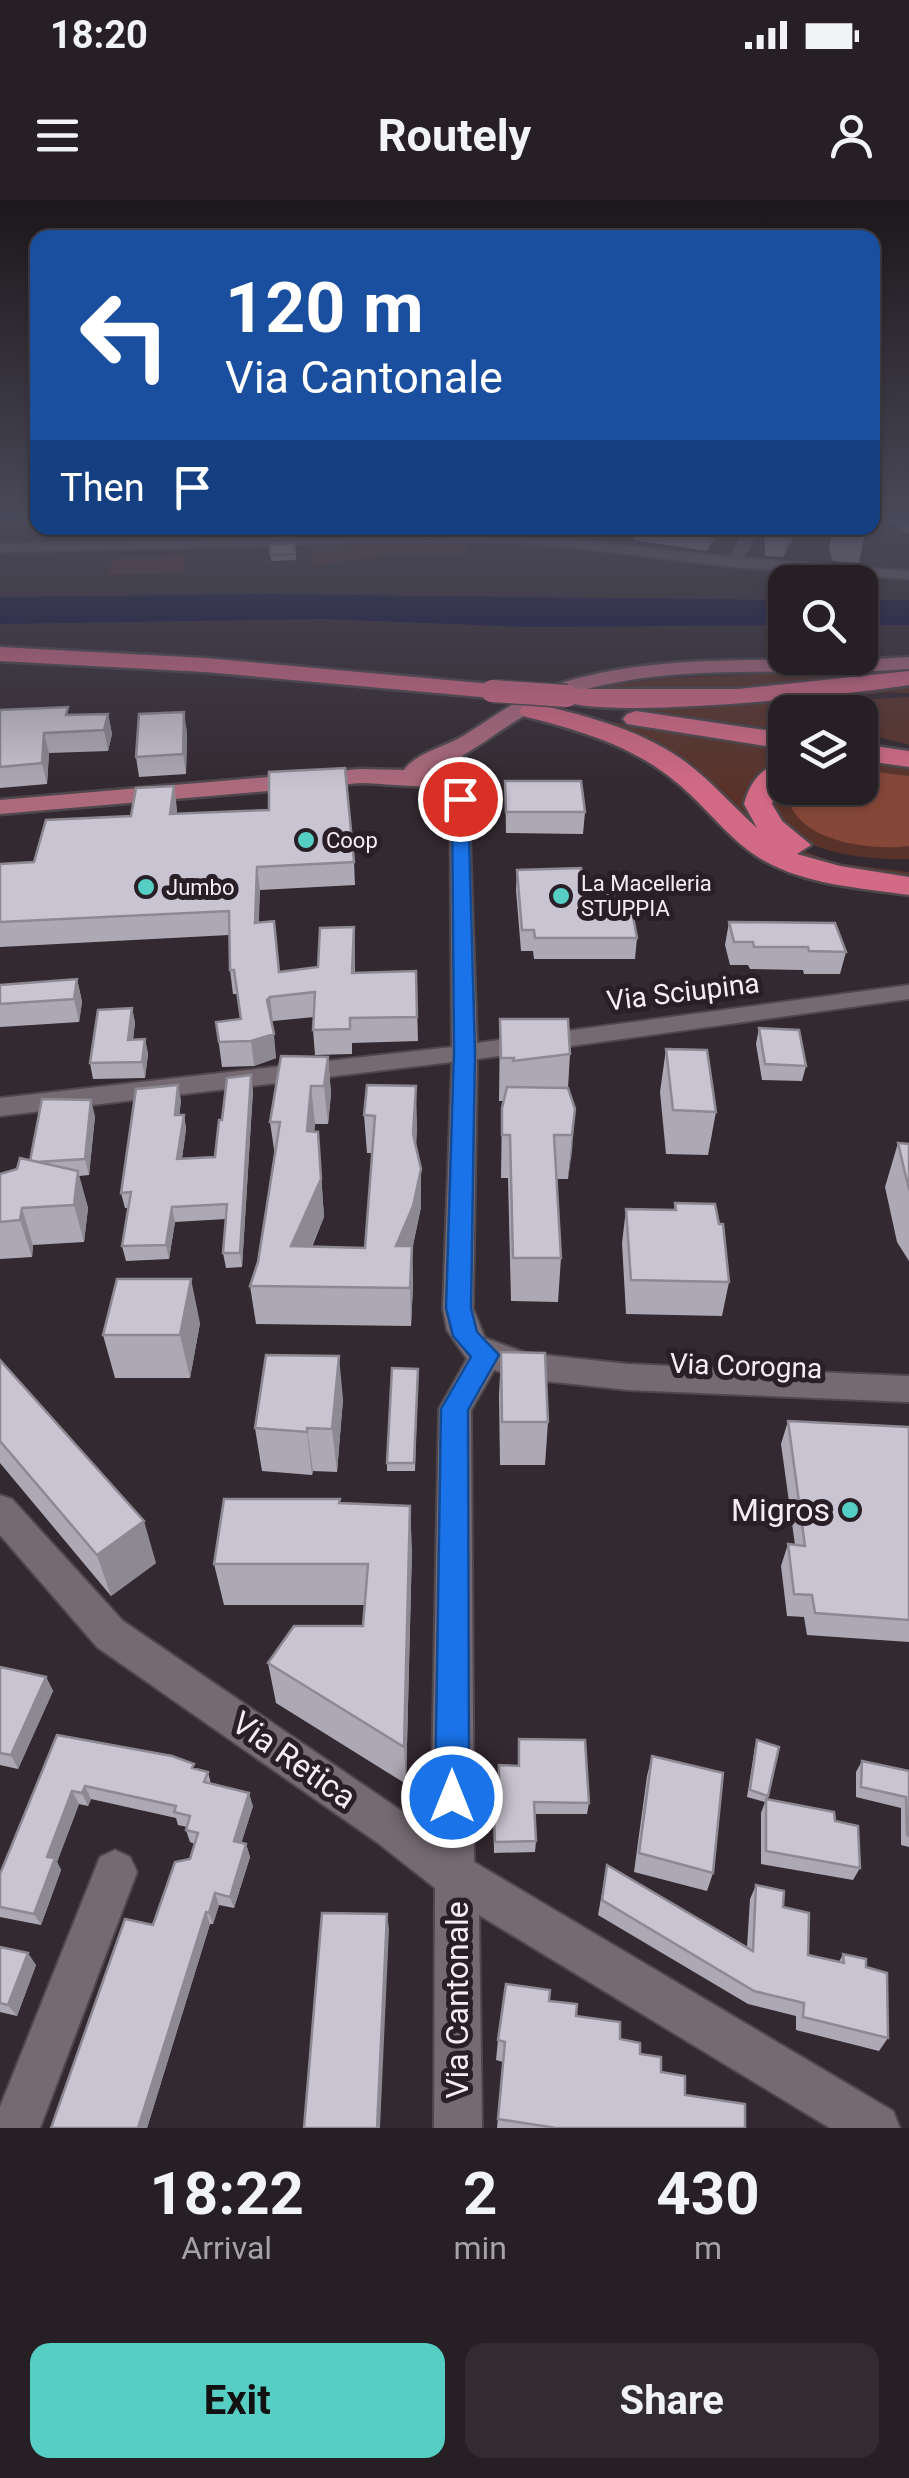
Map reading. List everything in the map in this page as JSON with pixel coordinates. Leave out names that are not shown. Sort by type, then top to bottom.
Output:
[{"type":"highway","points":[[0,658],[422,689],[768,736]]},
{"type":"highway","points":[[486,696],[549,704],[722,698],[900,681]]},
{"type":"highway","points":[[549,704],[658,756],[684,774],[754,840],[786,860],[826,873],[905,872]]},
{"type":"highway","points":[[878,755],[909,759]]},
{"type":"highway","points":[[768,779],[758,797],[760,811],[778,833],[829,858],[905,872]]},
{"type":"main road","points":[[0,806],[360,776],[441,775],[476,739],[544,696],[616,678],[909,663]]},
{"type":"street","points":[[441,775],[465,1052],[458,1308],[466,1336],[486,1355]]},
{"type":"street","name":"Via Sciupina","points":[[0,1107],[465,1052],[909,992]]},
{"type":"street","name":"Via Corogna","points":[[486,1355],[526,1366],[628,1377],[909,1388]]},
{"type":"street","name":"Via Cantonale","points":[[458,2128],[457,1887],[452,1874],[455,1409],[486,1355]]},
{"type":"street","name":"Via Corogna","points":[[583,1370],[626,1362],[909,1372]]},
{"type":"street","name":"Via Retica","points":[[0,1510],[110,1634],[393,1828],[452,1874],[876,2128]]},
{"type":"street","points":[[16,2128],[115,1872]]},
{"type":"shaded area","points":[[0,610],[768,610],[768,625],[528,627],[323,619],[0,624]]},
{"type":"shaded area","points":[[878,610],[909,610],[909,625],[878,625]]},
{"type":"shaded area","points":[[909,668],[909,673],[757,692],[584,689],[663,678],[878,675],[878,669]]},
{"type":"shaded area","points":[[909,685],[909,693],[768,695],[768,728],[576,700]]},
{"type":"shaded area","points":[[909,697],[909,745],[878,737],[878,699]]},
{"type":"shaded area","points":[[584,718],[768,744],[768,775],[760,780],[788,845],[836,863],[909,872],[909,881],[803,860]]},
{"type":"shaded area","points":[[878,765],[909,768],[909,859],[870,858],[826,849],[789,830],[776,816],[773,805],[878,805]]},
{"type":"shaded area","points":[[878,772],[909,776],[909,846],[876,847],[838,840],[806,825],[791,805],[878,805]]},
{"type":"building","points":[[68,707],[66,715],[108,714],[104,730],[44,733],[42,763],[0,767],[0,710]]},
{"type":"building","points":[[184,712],[183,754],[136,757],[139,714]]},
{"type":"building","points":[[345,768],[354,862],[257,867],[255,923],[274,921],[279,972],[318,967],[320,928],[354,927],[352,973],[416,971],[417,1017],[350,1018],[350,1029],[313,1030],[315,992],[270,997],[267,1000],[274,1034],[251,1041],[219,1042],[216,1022],[241,1019],[234,970],[230,970],[229,911],[0,922],[0,864],[34,862],[46,820],[131,816],[136,788],[174,786],[170,814],[269,810],[269,772]]},
{"type":"building","points":[[505,781],[581,781],[585,812],[506,812]]},
{"type":"building","points":[[581,868],[585,895],[629,895],[637,938],[535,938],[534,930],[522,930],[517,870]]},
{"type":"building","points":[[729,922],[835,923],[846,952],[754,947],[753,942],[734,942]]},
{"type":"building","points":[[77,979],[74,999],[0,1004],[0,985]]},
{"type":"building","points":[[132,1008],[128,1040],[145,1039],[142,1062],[90,1063],[98,1010]]},
{"type":"building","points":[[500,1019],[568,1019],[570,1054],[513,1061],[514,1058],[501,1058]]},
{"type":"building","points":[[759,1028],[799,1030],[806,1066],[765,1064]]},
{"type":"building","points":[[666,1049],[707,1050],[716,1112],[673,1110]]},
{"type":"building","points":[[281,1056],[328,1057],[324,1086],[311,1086],[307,1131],[318,1132],[321,1179],[291,1246],[365,1248],[375,1116],[364,1115],[367,1085],[416,1086],[413,1134],[421,1169],[413,1206],[396,1246],[412,1246],[410,1288],[250,1286],[258,1262],[280,1122],[270,1122]]},
{"type":"building","points":[[251,1075],[240,1253],[223,1253],[227,1204],[172,1207],[166,1245],[122,1246],[131,1192],[121,1193],[136,1089],[178,1085],[175,1115],[184,1115],[177,1159],[215,1157],[227,1078]]},
{"type":"building","points":[[507,1087],[568,1088],[575,1109],[572,1135],[554,1135],[561,1258],[513,1258],[510,1135],[502,1135]]},
{"type":"building","points":[[42,1099],[91,1100],[85,1159],[30,1161]]},
{"type":"building","points":[[898,1143],[909,1144],[909,1190]]},
{"type":"building","points":[[20,1158],[78,1171],[74,1205],[22,1208],[20,1220],[0,1222],[0,1174],[17,1169]]},
{"type":"building","points":[[675,1203],[715,1204],[719,1224],[723,1224],[729,1282],[631,1280],[626,1209],[676,1210]]},
{"type":"building","points":[[117,1279],[191,1279],[180,1335],[103,1335]]},
{"type":"building","points":[[501,1352],[545,1353],[548,1422],[502,1422]]},
{"type":"building","points":[[266,1355],[339,1356],[332,1429],[307,1428],[307,1432],[255,1428]]},
{"type":"building","points":[[0,1360],[144,1521],[97,1555],[0,1441]]},
{"type":"building","points":[[392,1368],[418,1369],[414,1463],[387,1463]]},
{"type":"building","name":"Migros","points":[[788,1421],[909,1427],[909,1620],[815,1613],[812,1595],[794,1594],[788,1544],[805,1546]]},
{"type":"building","points":[[224,1499],[340,1499],[339,1503],[410,1506],[404,1747],[268,1663],[294,1626],[363,1626],[368,1564],[214,1564]]},
{"type":"building","points":[[0,1667],[46,1677],[11,1755],[0,1753]]},
{"type":"building","points":[[57,1735],[172,1756],[208,1772],[204,1782],[249,1793],[234,1841],[246,1844],[230,1897],[215,1893],[209,1913],[206,1912],[138,2128],[51,2128],[125,1919],[153,1925],[175,1862],[190,1859],[198,1833],[186,1830],[190,1816],[174,1812],[176,1806],[85,1786],[82,1793],[72,1791],[47,1857],[55,1858],[34,1914],[0,1907],[0,1874]]},
{"type":"building","points":[[519,1739],[585,1740],[589,1803],[534,1802],[536,1841],[495,1842],[493,1788],[499,1788],[499,1765],[519,1766]]},
{"type":"building","points":[[757,1740],[779,1747],[768,1796],[750,1790]]},
{"type":"building","points":[[652,1756],[723,1773],[713,1873],[639,1853]]},
{"type":"building","points":[[862,1761],[909,1771],[909,1836],[906,1797],[861,1787]]},
{"type":"building","points":[[766,1799],[834,1812],[835,1821],[858,1826],[860,1868],[766,1851]]},
{"type":"building","points":[[607,1865],[753,1951],[756,1885],[784,1891],[783,1907],[809,1913],[808,1955],[844,1963],[843,1954],[866,1959],[866,1967],[887,1973],[888,2038],[803,2017],[804,2003],[754,1991],[602,1900]]},
{"type":"building","points":[[322,1913],[387,1914],[377,2128],[304,2128]]},
{"type":"building","points":[[0,1947],[28,1953],[8,2005],[0,2003]]},
{"type":"building","points":[[506,1984],[550,1990],[549,2001],[577,2004],[576,2016],[620,2022],[620,2039],[640,2043],[640,2054],[661,2057],[661,2072],[685,2076],[685,2095],[745,2104],[745,2128],[556,2128],[498,2119],[505,2042],[498,2040]]},
{"type":"place","name":"Coop","points":[[306,840]]},
{"type":"place","name":"Jumbo","points":[[146,887]]},
{"type":"place","name":"La Macelleria STUPPIA","points":[[561,896]]},
{"type":"place","name":"Migros","points":[[850,1510]]},
{"type":"route","points":[[452,1797],[455,1409],[469,1378],[486,1355],[474,1348],[466,1336],[458,1308],[465,1052],[460,799]]}]
